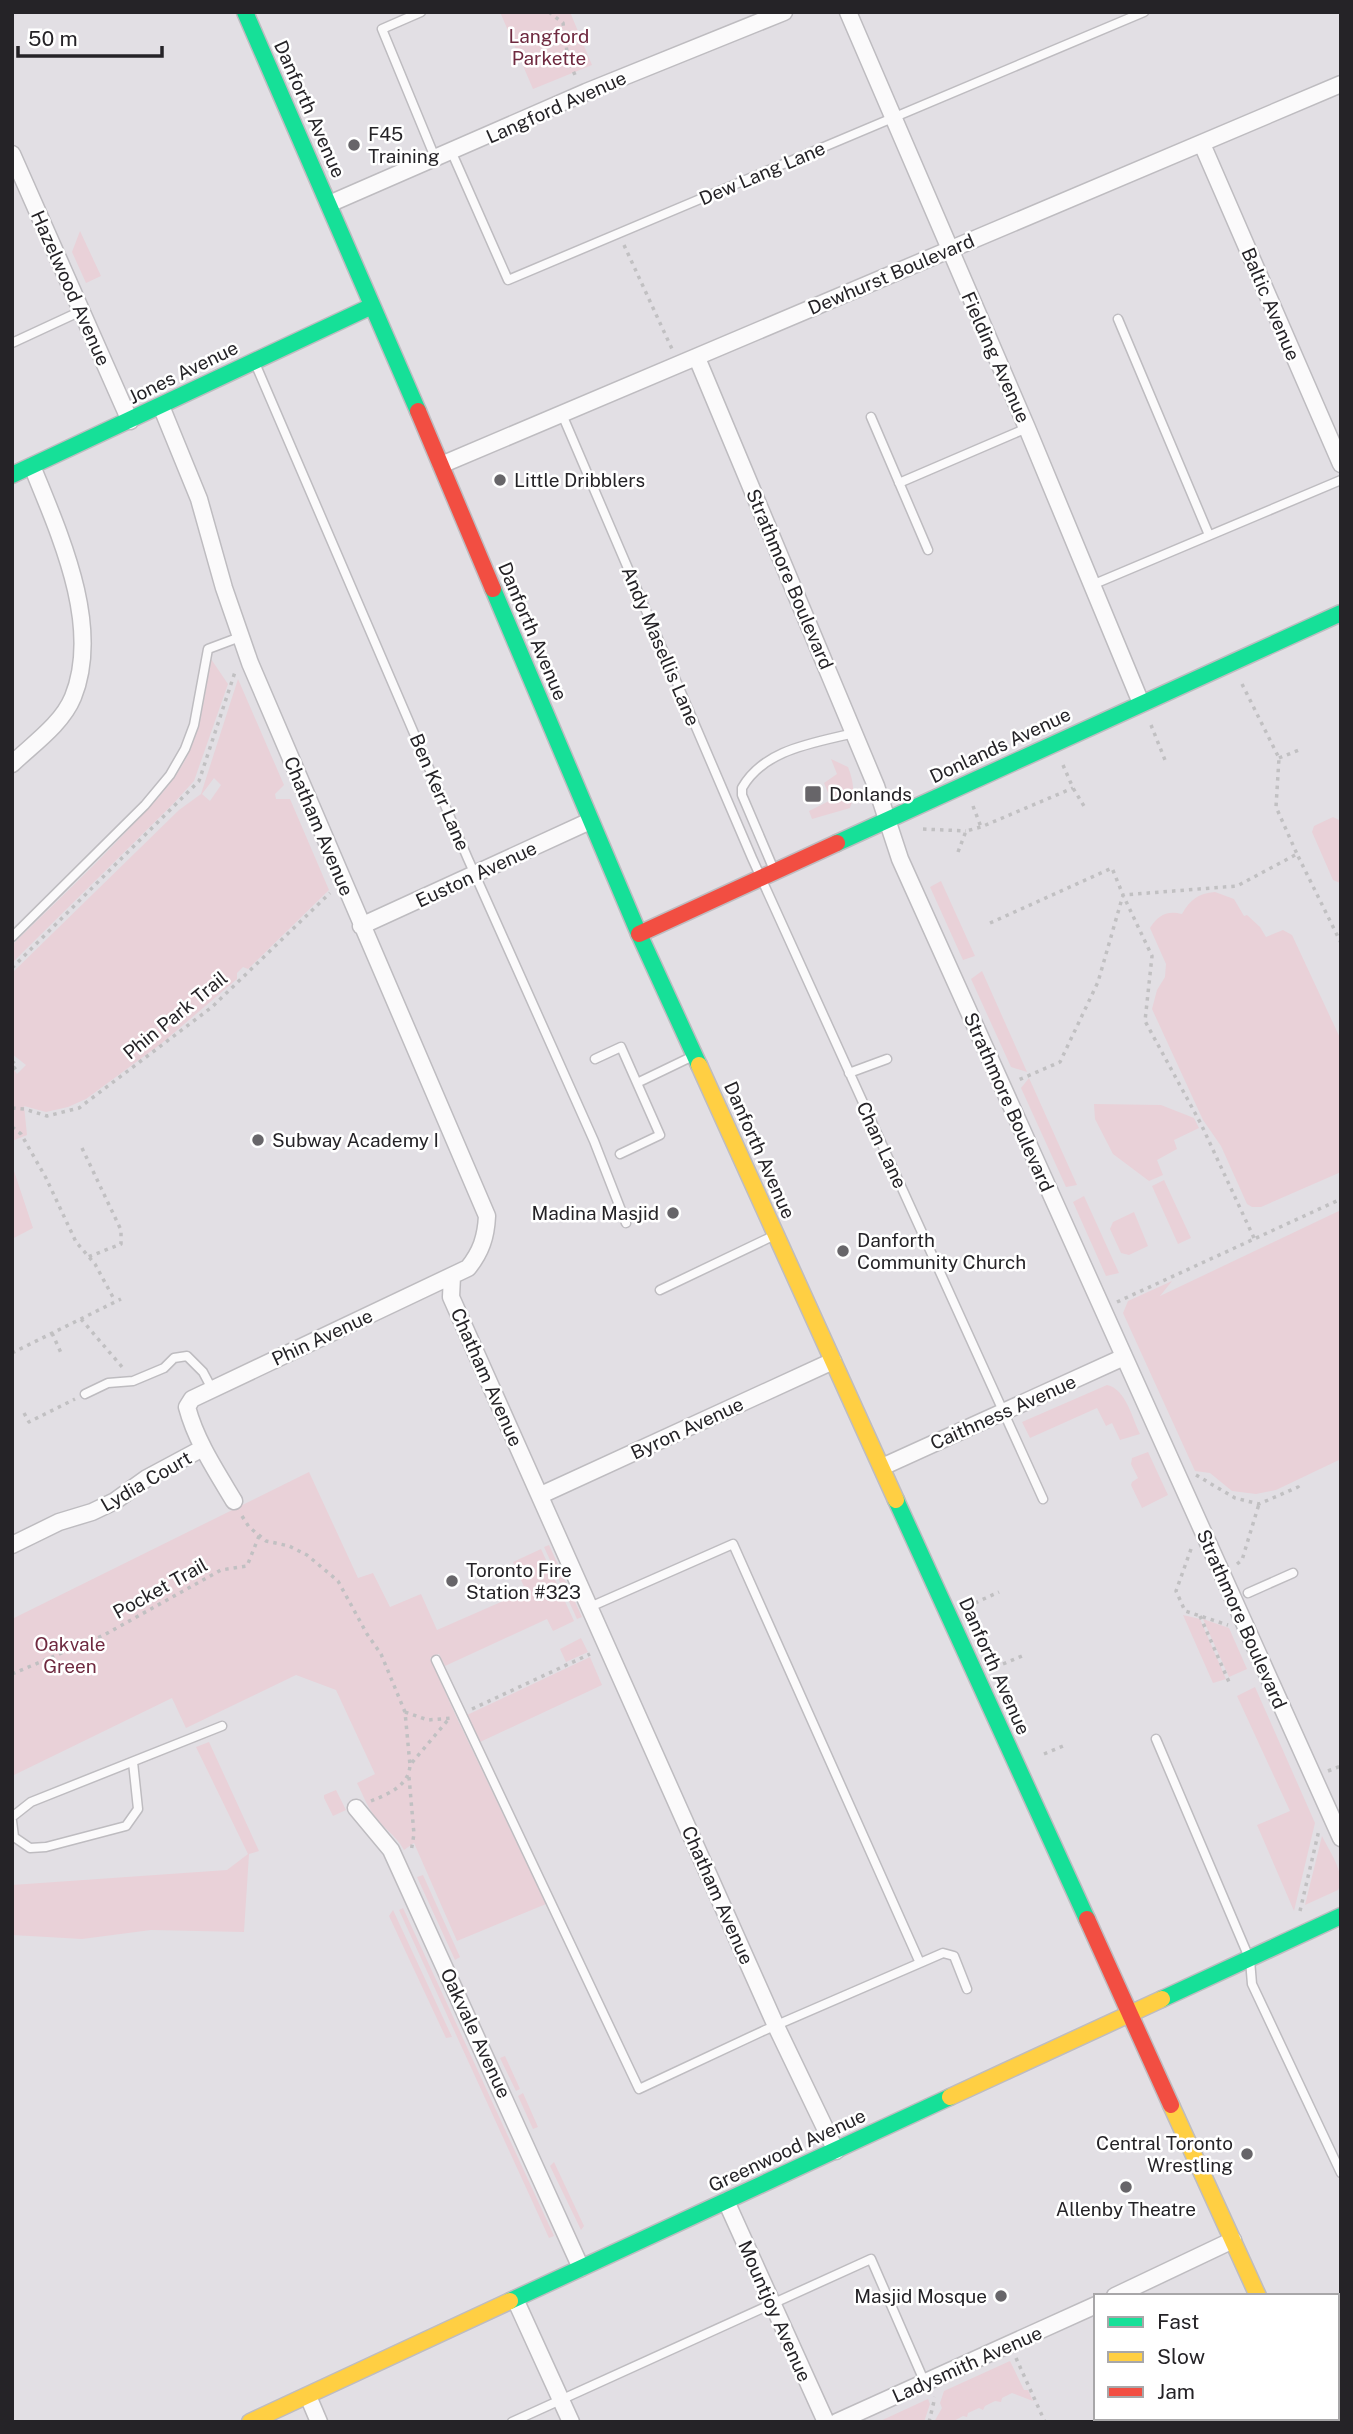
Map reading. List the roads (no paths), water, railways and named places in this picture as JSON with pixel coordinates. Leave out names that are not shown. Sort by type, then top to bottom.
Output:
[{"type":"main road","name":"Danforth Avenue","points":[[245,12],[441,465],[639,934],[1257,2294]]},
{"type":"main road","name":"Jones Avenue","points":[[12,475],[372,306]]},
{"type":"main road","name":"Donlands Avenue","points":[[639,934],[1341,613]]},
{"type":"main road","name":"Greenwood Avenue","points":[[250,2422],[1341,1916]]},
{"type":"street","name":"Langford Avenue","points":[[329,204],[436,160],[586,92],[784,12]]},
{"type":"street","name":"Fielding Avenue","points":[[848,12],[1027,428],[1141,703]]},
{"type":"street","name":"Dewhurst Boulevard","points":[[441,465],[1341,83]]},
{"type":"street","name":"Baltic Avenue","points":[[1202,144],[1341,464]]},
{"type":"street","name":"Hazelwood Avenue","points":[[12,154],[130,421]]},
{"type":"street","name":"Strathmore Boulevard","points":[[697,358],[854,733],[888,820],[900,859],[1341,1838]]},
{"type":"street","name":"Chatham Avenue","points":[[161,406],[199,499],[240,636],[361,926],[487,1216],[486,1233],[478,1255],[468,1268],[452,1276],[451,1297],[776,2026],[835,2151]]},
{"type":"street","points":[[12,764],[64,713],[73,698],[82,655],[77,597],[70,566],[32,466]]},
{"type":"street","name":"Euston Avenue","points":[[361,926],[590,821]]},
{"type":"street","name":"Phin Avenue","points":[[203,1448],[187,1407],[192,1399],[452,1276]]},
{"type":"street","name":"Caithness Avenue","points":[[882,1467],[1124,1357]]},
{"type":"street","name":"Byron Avenue","points":[[541,1495],[833,1362]]},
{"type":"street","points":[[203,1448],[234,1500]]},
{"type":"street","name":"Lydia Court","points":[[12,1545],[59,1522],[92,1512],[115,1501],[147,1478],[203,1448]]},
{"type":"street","name":"Oakvale Avenue","points":[[363,1805],[400,1868],[581,2268]]},
{"type":"street","name":"Mountjoy Avenue","points":[[726,2200],[826,2422]]},
{"type":"street","points":[[1119,2294],[1233,2240]]},
{"type":"street","points":[[515,2299],[571,2422]]},
{"type":"street","name":"Ladysmith Avenue","points":[[837,2422],[930,2388],[1094,2306]]},
{"type":"street","points":[[308,2396],[319,2422]]},
{"type":"lane","points":[[421,12],[382,29],[436,160]]},
{"type":"lane","name":"Dew Lang Lane","points":[[452,153],[508,280],[1144,12]]},
{"type":"lane","points":[[12,342],[81,311]]},
{"type":"lane","points":[[1118,319],[1209,535]]},
{"type":"lane","name":"Ben Kerr Lane","points":[[254,360],[594,1141],[626,1223]]},
{"type":"lane","name":"Andy Masellis Lane","points":[[561,412],[769,875]]},
{"type":"lane","points":[[871,417],[928,550]]},
{"type":"lane","points":[[899,483],[1027,428]]},
{"type":"lane","points":[[1092,585],[1341,480]]},
{"type":"lane","points":[[12,937],[145,805],[170,775],[185,749],[194,725],[208,649],[240,636]]},
{"type":"lane","points":[[769,875],[742,788],[760,767],[776,756],[804,745],[854,733]]},
{"type":"lane","name":"Chan Lane","points":[[769,875],[849,1073],[1043,1499]]},
{"type":"lane","points":[[595,1059],[621,1047],[660,1135],[620,1154]]},
{"type":"lane","points":[[636,1083],[694,1056]]},
{"type":"lane","points":[[849,1073],[887,1059]]},
{"type":"lane","points":[[660,1290],[776,1234]]},
{"type":"lane","points":[[85,1394],[108,1383],[133,1381],[164,1368],[174,1358],[187,1356],[203,1372],[212,1389]]},
{"type":"lane","points":[[590,1607],[733,1544],[920,1963]]},
{"type":"lane","points":[[1248,1593],[1293,1573]]},
{"type":"lane","points":[[436,1660],[639,2090],[943,1953],[954,1956],[967,1989]]},
{"type":"lane","points":[[133,1762],[138,1808],[126,1826],[46,1847],[30,1848],[14,1837],[12,1819],[31,1802],[222,1726]]},
{"type":"lane","points":[[1156,1739],[1250,1960],[1252,1984],[1341,2173]]},
{"type":"lane","points":[[512,2422],[871,2259],[930,2388]]},
{"type":"place","name":"F45 Training","points":[[354,145]]},
{"type":"place","name":"Little Dribblers","points":[[500,480]]},
{"type":"place","name":"Donlands","points":[[813,794]]},
{"type":"place","name":"Subway Academy I","points":[[258,1140]]},
{"type":"place","name":"Madina Masjid","points":[[673,1213]]},
{"type":"place","name":"Danforth Community Church","points":[[843,1251]]},
{"type":"place","name":"Toronto Fire Station #323","points":[[452,1581]]},
{"type":"place","name":"Central Toronto Wrestling","points":[[1247,2154]]},
{"type":"place","name":"Allenby Theatre","points":[[1126,2187]]},
{"type":"place","name":"Masjid Mosque","points":[[1001,2296]]},
{"type":"park label","name":"Langford Parkette","points":[[549,47]]},
{"type":"park label","name":"Oakvale Green","points":[[70,1655]]}]
